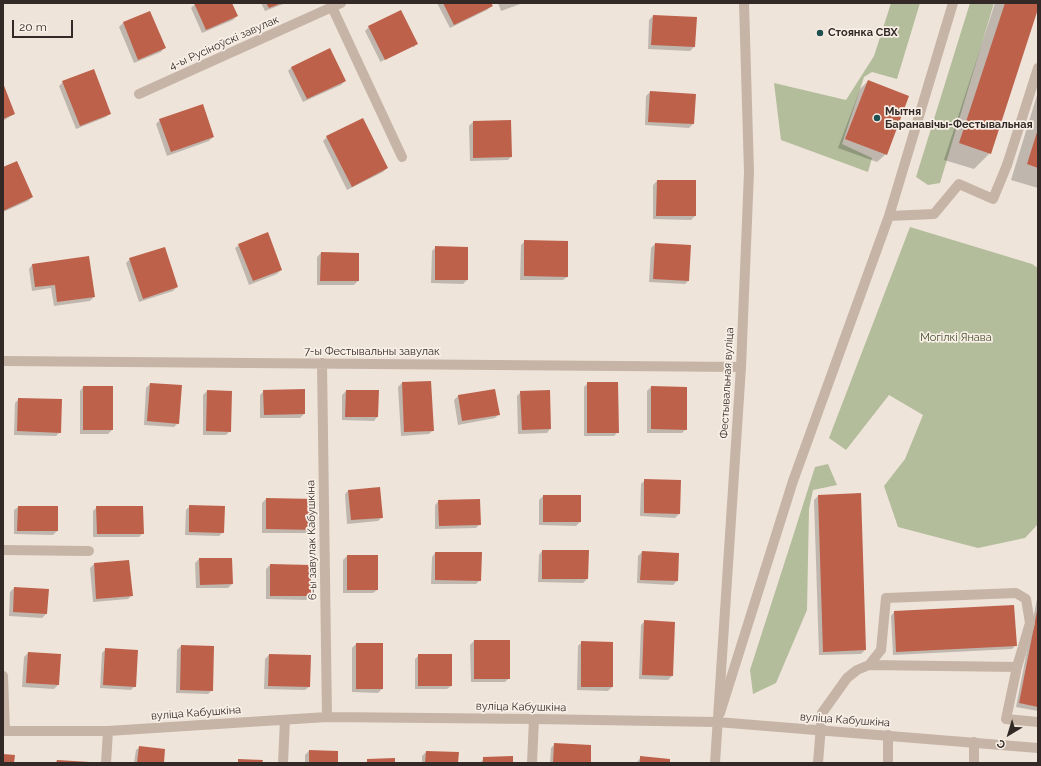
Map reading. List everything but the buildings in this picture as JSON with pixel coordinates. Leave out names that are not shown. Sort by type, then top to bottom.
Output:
[{"type":"street","name":"Фестывальная вуліца","points":[[715,763],[741,367],[748,172],[744,3]]},
{"type":"street","points":[[717,722],[793,481],[889,216],[953,3]]},
{"type":"street","points":[[337,5],[402,156]]},
{"type":"street","name":"4-ы Русіноўскі завулак","points":[[138,94],[337,5]]},
{"type":"street","points":[[889,216],[934,214],[959,184],[993,199],[1007,165],[1038,68]]},
{"type":"street","name":"7-ы Фестывальны завулак","points":[[3,361],[741,367]]},
{"type":"street","name":"6-ы завулак Кабушкіна","points":[[322,363],[327,717]]},
{"type":"street","points":[[3,550],[89,551]]},
{"type":"street","points":[[818,763],[822,713],[843,684],[857,670],[869,664],[881,650],[886,598],[1016,594],[1026,599],[1030,623],[1017,667],[1006,719],[1038,722]]},
{"type":"street","points":[[869,664],[1017,667]]},
{"type":"street","points":[[3,676],[4,731]]},
{"type":"street","name":"вуліца Кабушкіна","points":[[4,731],[108,731],[327,717],[717,722],[1038,748]]},
{"type":"street","points":[[532,763],[534,719]]},
{"type":"street","points":[[283,763],[285,720]]},
{"type":"street","points":[[106,763],[108,731]]},
{"type":"street","points":[[888,736],[888,763]]},
{"type":"street","points":[[974,742],[974,763]]},
{"type":"green space","points":[[891,3],[920,3],[897,79],[872,72],[864,77],[842,144],[872,158],[868,172],[781,140],[774,83],[846,100],[874,56]]},
{"type":"green space","points":[[970,3],[994,3],[940,183],[928,185],[916,177]]},
{"type":"green space","name":"Могілкі Янава","points":[[910,227],[1032,264],[1038,268],[1038,524],[1025,538],[978,548],[898,527],[884,486],[905,459],[923,415],[889,395],[846,450],[829,438]]},
{"type":"green space","points":[[828,464],[837,485],[813,490],[809,509],[807,610],[776,683],[753,694],[750,670],[815,467]]},
{"type":"place","name":"Стоянка СВХ","points":[[820,33]]},
{"type":"place","name":"Мытня Баранавічы-Фестывальная","points":[[877,118]]}]
